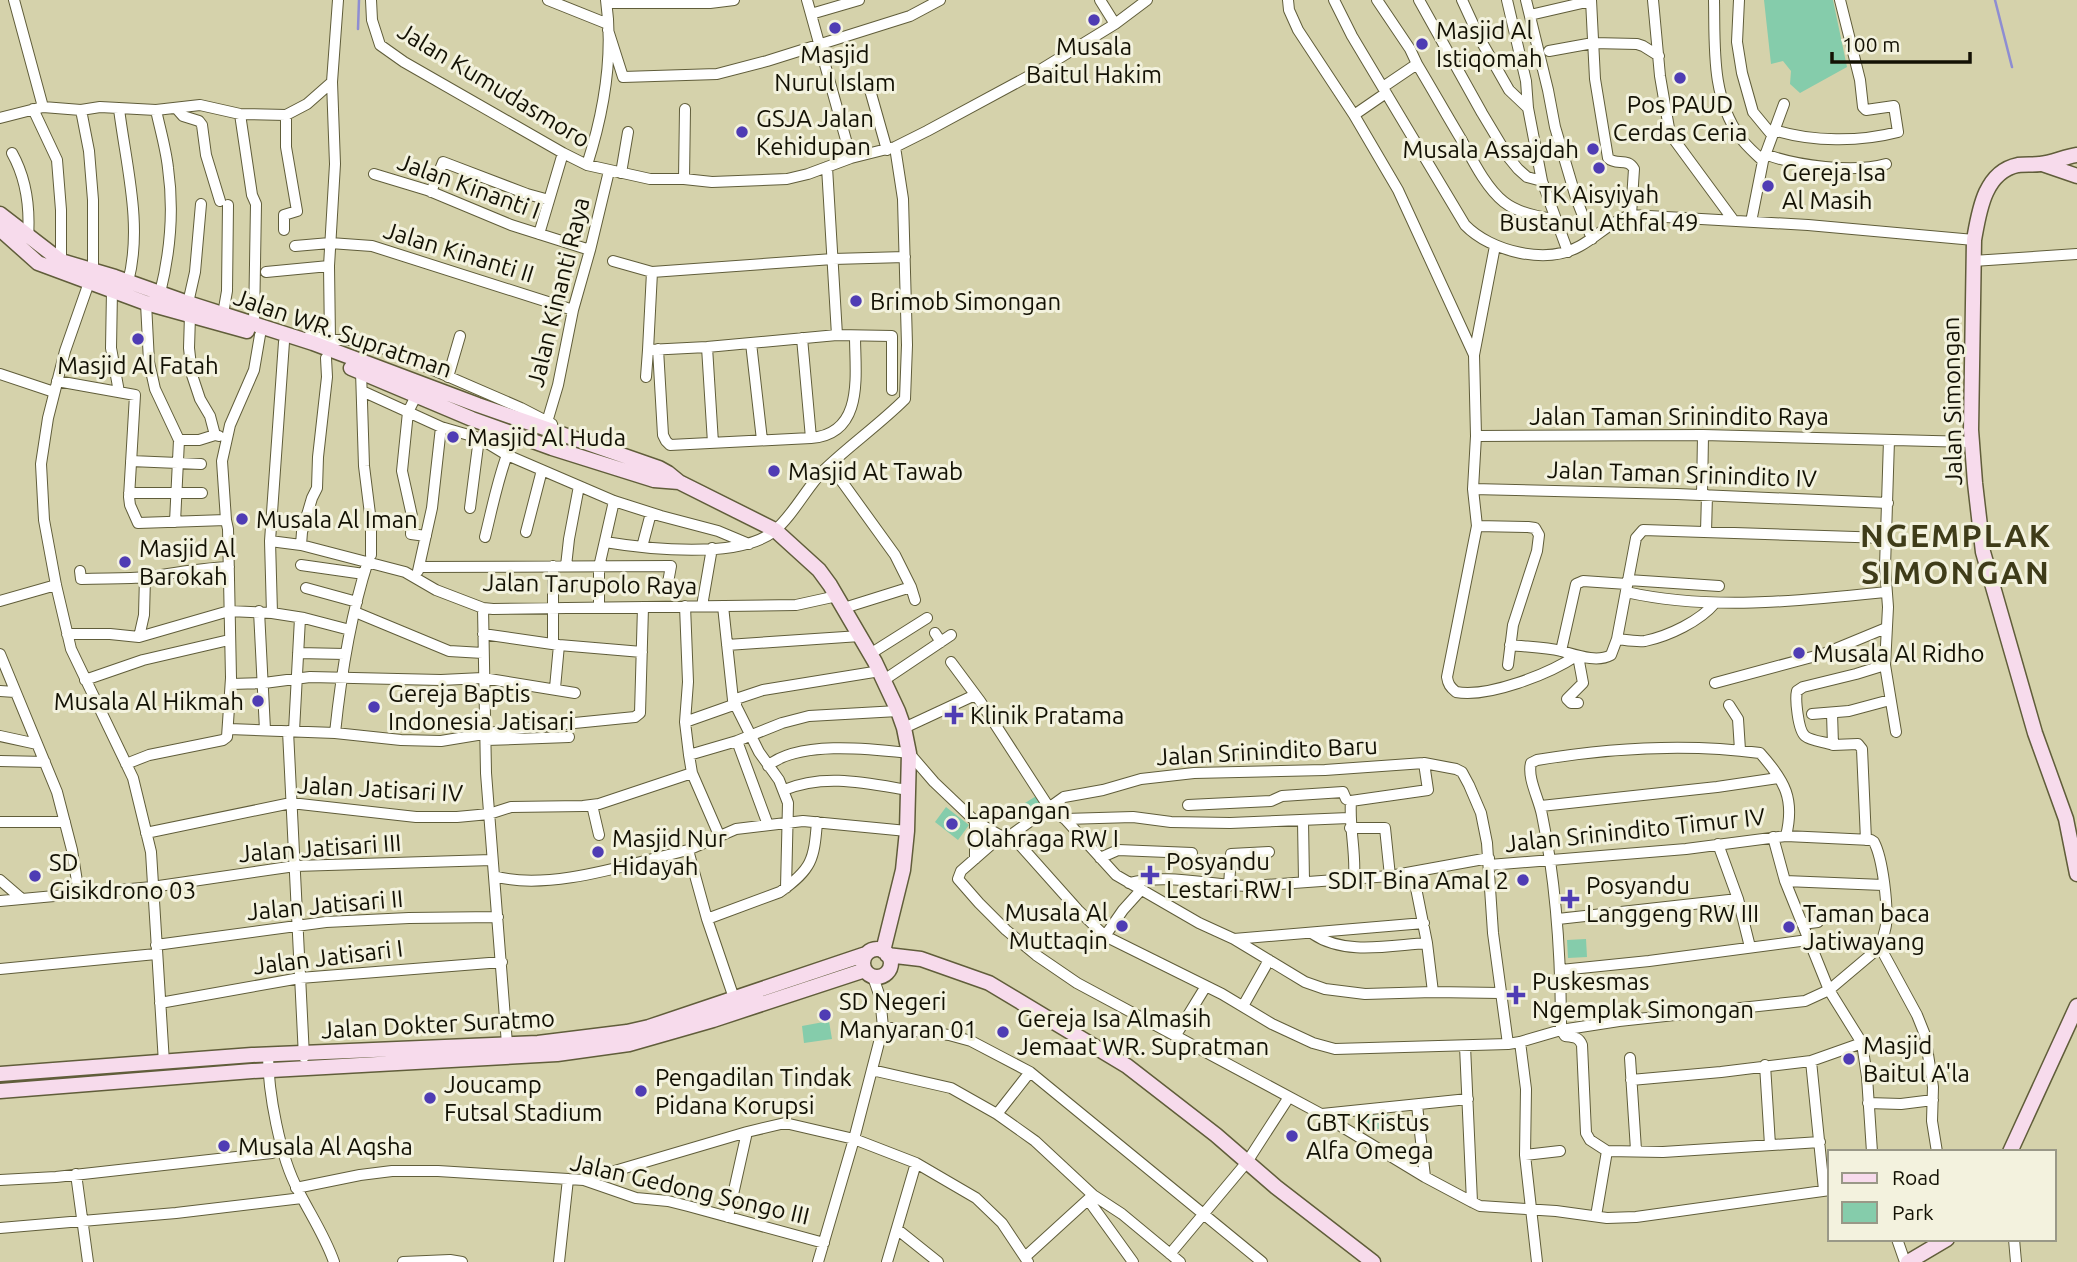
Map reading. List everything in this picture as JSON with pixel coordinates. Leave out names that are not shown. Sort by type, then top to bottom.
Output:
[{"type":"main road","name":"Jalan Simongan","points":[[2077,155],[2042,164],[2017,165],[2002,171],[1986,191],[1974,240],[1971,442],[1983,552],[2035,733],[2066,819],[2077,874]]},
{"type":"main road","name":"Jalan Simongan","points":[[2042,164],[2077,176]]},
{"type":"main road","name":"Jalan WR. Supratman","points":[[0,214],[61,261],[92,276],[112,290],[146,303],[223,314],[257,329]]},
{"type":"main road","name":"Jalan WR. Supratman","points":[[0,229],[38,263],[128,282],[160,293],[189,309],[281,337],[361,372],[659,468],[679,482],[775,530],[819,570],[840,602],[882,676],[904,729],[909,753],[904,870],[885,953]]},
{"type":"main road","name":"Jalan WR. Supratman","points":[[281,337],[313,342],[552,448],[654,480],[679,482]]},
{"type":"main road","points":[[885,953],[890,965],[887,972],[881,976],[869,973],[863,959],[866,954],[877,949],[885,953],[921,959],[989,983],[1126,1066],[1363,1259]]},
{"type":"main road","name":"Jalan Dokter Suratmo","points":[[736,1005],[866,954]]},
{"type":"main road","name":"Jalan Dokter Suratmo","points":[[0,1074],[268,1054],[304,1061],[557,1054],[628,1038],[649,1027],[869,973]]},
{"type":"main road","points":[[2011,1150],[2077,1006]]},
{"type":"main road","name":"Jalan Dokter Suratmo","points":[[0,1091],[268,1070],[304,1061],[507,1044],[628,1038]]},
{"type":"main road","points":[[1907,1262],[1944,1241]]},
{"type":"street","points":[[12,0],[38,108],[57,160],[61,261]]},
{"type":"street","points":[[330,340],[329,266],[335,164],[332,82],[338,0]]},
{"type":"street","name":"Jalan Kumudasmoro","points":[[371,0],[372,20],[380,45],[404,62],[563,153],[587,165],[650,179],[712,182],[787,178],[891,148],[1040,70],[1115,24],[1147,0]]},
{"type":"street","points":[[548,0],[608,27],[622,74],[626,78],[717,74],[910,16],[940,0]]},
{"type":"street","points":[[587,165],[604,104],[608,27],[606,1],[710,3],[733,0]]},
{"type":"street","points":[[807,0],[851,158]]},
{"type":"street","points":[[811,14],[859,0]]},
{"type":"street","points":[[1100,0],[1115,24]]},
{"type":"street","points":[[1288,0],[1298,30],[1354,115],[1398,190],[1474,355]]},
{"type":"street","points":[[1335,0],[1352,36],[1465,225],[1475,236],[1495,246],[1532,254],[1568,252],[1592,239],[1614,221],[1631,215],[1808,225],[1974,240]]},
{"type":"street","points":[[1377,0],[1410,49],[1475,165],[1504,202],[1538,217],[1555,219]]},
{"type":"street","points":[[1419,0],[1503,149],[1527,177],[1542,181]]},
{"type":"street","points":[[1507,0],[1526,81],[1528,108],[1542,181],[1568,252]]},
{"type":"street","points":[[1526,0],[1555,127],[1576,198],[1592,239]]},
{"type":"street","points":[[1653,0],[1658,57],[1670,134],[1734,222]]},
{"type":"street","points":[[1714,0],[1715,66],[1722,103],[1741,139],[1764,157],[1850,169],[1868,169],[1886,164]]},
{"type":"street","points":[[1739,0],[1737,42],[1742,73],[1753,112],[1773,133],[1845,139],[1898,132],[1894,106],[1866,110],[1863,107],[1860,80],[1840,0]]},
{"type":"street","points":[[1530,16],[1591,1],[1595,79],[1608,158],[1613,162],[1632,164],[1631,215]]},
{"type":"street","points":[[1465,2],[1480,38],[1509,89],[1528,108]]},
{"type":"street","points":[[1549,51],[1593,43],[1637,44],[1651,50],[1658,57]]},
{"type":"street","points":[[1354,115],[1417,64]]},
{"type":"street","points":[[0,118],[38,108],[156,110],[200,105],[240,114],[286,115],[307,104],[332,82]]},
{"type":"street","points":[[605,542],[642,547],[712,548],[749,544],[775,530],[830,465],[905,399],[903,199],[891,148],[870,90]]},
{"type":"street","points":[[1751,222],[1764,157],[1784,104]]},
{"type":"street","points":[[176,108],[183,116],[199,121],[202,125],[206,155],[224,203],[227,291],[223,314]]},
{"type":"street","points":[[119,109],[132,200],[133,244],[128,282]]},
{"type":"street","points":[[684,179],[685,109]]},
{"type":"street","points":[[81,110],[89,152],[93,200],[92,276],[57,381],[44,439],[41,464],[44,520],[71,649],[133,778],[146,833],[150,852],[164,1063]]},
{"type":"street","points":[[156,110],[168,166],[171,197],[169,248],[160,293]]},
{"type":"street","points":[[240,114],[251,195],[256,204],[257,329]]},
{"type":"street","points":[[284,230],[284,215],[297,211],[286,147],[286,115]]},
{"type":"street","points":[[621,173],[628,132]]},
{"type":"street","points":[[12,153],[21,169],[28,238]]},
{"type":"street","points":[[540,234],[563,153]]},
{"type":"street","points":[[431,192],[443,162],[550,200]]},
{"type":"street","points":[[827,167],[837,335]]},
{"type":"street","name":"Jalan Kinanti Raya","points":[[547,422],[609,171]]},
{"type":"street","name":"Jalan Kinanti I","points":[[374,174],[431,192],[511,225],[590,250]]},
{"type":"street","points":[[201,204],[189,309],[189,348],[192,375],[200,399],[210,416],[215,435]]},
{"type":"street","name":"Jalan Kinanti II","points":[[295,246],[330,243],[377,247],[573,310]]},
{"type":"street","points":[[1495,246],[1474,355],[1476,526],[1447,677],[1451,688],[1456,692],[1468,693],[1504,686],[1559,667],[1577,656]]},
{"type":"street","points":[[1973,261],[2077,254]]},
{"type":"street","points":[[613,261],[652,272],[833,259],[905,257]]},
{"type":"street","points":[[266,272],[329,266]]},
{"type":"street","points":[[652,272],[653,349],[663,435],[670,445],[811,438],[831,433],[847,419],[852,410],[855,336]]},
{"type":"street","points":[[112,290],[111,348],[119,392]]},
{"type":"street","points":[[146,303],[149,362],[155,388],[178,440],[174,522]]},
{"type":"street","name":"Jalan WR. Supratman","points":[[229,729],[229,567],[222,461],[230,425],[254,370],[257,329]]},
{"type":"street","points":[[272,612],[270,541],[281,337],[287,330],[330,340],[354,340],[380,347],[521,408],[547,422],[658,465],[659,468]]},
{"type":"street","points":[[653,349],[707,347],[837,335],[906,336]]},
{"type":"street","points":[[447,377],[460,336]]},
{"type":"street","points":[[892,336],[892,390]]},
{"type":"street","points":[[802,338],[811,438]]},
{"type":"street","points":[[751,343],[762,440]]},
{"type":"street","points":[[707,347],[713,443]]},
{"type":"street","points":[[646,377],[653,349]]},
{"type":"street","points":[[301,545],[302,532],[317,488],[327,377],[326,358]]},
{"type":"street","points":[[335,733],[345,654],[369,558],[371,522],[364,467],[361,372]]},
{"type":"street","points":[[0,373],[54,392]]},
{"type":"street","points":[[57,381],[135,396],[129,495],[137,521],[226,520]]},
{"type":"street","points":[[419,390],[408,412],[402,471],[412,516],[410,533],[426,536]]},
{"type":"street","points":[[362,391],[441,427],[479,438],[507,455],[614,501],[718,531],[749,544]]},
{"type":"street","points":[[416,579],[432,508],[441,427]]},
{"type":"street","points":[[178,440],[199,440],[215,435],[227,438]]},
{"type":"street","points":[[1703,435],[1706,532]]},
{"type":"street","name":"Jalan Taman Srinindito Raya","points":[[1476,436],[1703,435],[1971,442]]},
{"type":"street","points":[[470,508],[479,438]]},
{"type":"street","points":[[1889,440],[1885,665],[1896,732]]},
{"type":"street","points":[[485,537],[497,483],[507,455]]},
{"type":"street","points":[[131,461],[201,464]]},
{"type":"street","points":[[830,465],[895,555],[915,600]]},
{"type":"street","points":[[526,532],[542,470]]},
{"type":"street","points":[[566,566],[579,486]]},
{"type":"street","name":"Jalan Taman Srinindito IV","points":[[1474,489],[1888,503]]},
{"type":"street","points":[[129,495],[202,493]]},
{"type":"street","points":[[599,607],[599,567],[614,501]]},
{"type":"street","points":[[642,547],[650,513]]},
{"type":"street","points":[[1476,526],[1528,527],[1535,528],[1539,535],[1537,551],[1513,625],[1508,666]]},
{"type":"street","points":[[1510,645],[1608,658],[1617,639],[1636,538],[1643,530],[1886,538]]},
{"type":"street","name":"Jalan Tarupolo Raya","points":[[270,541],[369,558],[405,572],[436,590],[483,608],[796,605],[840,602],[911,587]]},
{"type":"street","points":[[702,606],[712,548]]},
{"type":"street","points":[[301,565],[364,574]]},
{"type":"street","points":[[553,566],[555,688]]},
{"type":"street","points":[[419,567],[672,566],[667,588]]},
{"type":"street","points":[[80,571],[81,579],[145,577],[229,567]]},
{"type":"street","points":[[139,637],[144,615],[145,577]]},
{"type":"street","points":[[1561,651],[1576,584],[1583,581],[1627,585],[1718,586]]},
{"type":"street","points":[[0,601],[56,585]]},
{"type":"street","points":[[1627,585],[1642,596],[1715,603],[1886,592]]},
{"type":"street","points":[[306,588],[356,607],[449,651],[483,653]]},
{"type":"street","points":[[1617,639],[1644,641],[1661,636],[1700,618],[1715,603]]},
{"type":"street","points":[[685,606],[688,682],[685,722],[689,755],[692,773],[719,835]]},
{"type":"street","points":[[723,606],[735,702],[751,736],[784,790],[789,809],[786,888]]},
{"type":"street","points":[[486,737],[514,729],[635,717],[640,713],[643,607]]},
{"type":"street","points":[[483,608],[489,814],[507,1044]]},
{"type":"street","points":[[67,634],[97,633],[139,637],[229,611],[272,612],[350,630]]},
{"type":"street","points":[[259,611],[265,730]]},
{"type":"street","points":[[300,618],[298,678],[291,731],[291,803],[304,1061]]},
{"type":"street","points":[[870,654],[927,618]]},
{"type":"street","points":[[1715,683],[1823,654],[1886,628]]},
{"type":"street","points":[[483,634],[642,652]]},
{"type":"street","points":[[685,722],[763,690],[882,676],[938,637],[951,635]]},
{"type":"street","points":[[727,645],[860,636]]},
{"type":"street","points":[[85,680],[143,660],[229,640]]},
{"type":"street","points":[[298,653],[345,654]]},
{"type":"street","points":[[0,654],[57,792],[79,894]]},
{"type":"street","points":[[1577,656],[1583,683],[1567,699],[1578,703]]},
{"type":"street","points":[[951,662],[1050,809],[1065,819],[1116,875],[1129,883],[1199,923],[1234,939],[1305,982],[1325,989],[1365,994],[1500,993]]},
{"type":"street","points":[[768,766],[791,754],[821,750],[909,753],[934,782],[975,821],[1006,836],[1105,936],[1313,1043],[1335,1049],[1508,1044],[1561,1030],[1667,1015],[1805,1001],[1829,990],[1880,947],[1886,926],[1883,884],[1878,849],[1874,842],[1866,840],[1861,746],[1833,745],[1807,738],[1802,733],[1796,698],[1797,691],[1803,687],[1885,665]]},
{"type":"street","points":[[231,684],[298,678],[483,678],[575,693]]},
{"type":"street","points":[[0,691],[15,692]]},
{"type":"street","points":[[904,729],[975,695]]},
{"type":"street","points":[[1812,714],[1832,713],[1890,700]]},
{"type":"street","points":[[1729,705],[1738,719],[1746,751]]},
{"type":"street","points":[[689,755],[809,716],[898,711]]},
{"type":"street","points":[[1832,713],[1833,745]]},
{"type":"street","points":[[126,764],[149,755],[223,740],[229,729],[442,741],[486,737],[569,737]]},
{"type":"street","points":[[0,736],[37,744]]},
{"type":"street","points":[[737,741],[768,825]]},
{"type":"street","points":[[1786,836],[1790,818],[1786,792],[1760,753],[1662,747],[1615,749],[1560,756],[1531,763],[1530,770],[1541,806],[1551,860],[1558,919],[1561,1030],[1565,1036],[1580,1040],[1582,1045],[1586,1133],[1590,1140],[1607,1151],[1663,1152],[1819,1142]]},
{"type":"street","points":[[0,761],[45,762]]},
{"type":"street","points":[[1188,805],[1271,801],[1282,796],[1343,792],[1346,799],[1351,801],[1428,790],[1424,763]]},
{"type":"street","name":"Jalan Srinindito Baru","points":[[1176,1035],[1077,983],[1036,956],[959,881],[961,871],[1006,836],[1050,809],[1064,797],[1141,779],[1194,772],[1325,770],[1424,763],[1462,772],[1481,813],[1489,862]]},
{"type":"street","name":"Jalan Jatisari IV","points":[[146,833],[291,803],[416,817],[489,814],[511,807],[592,805],[692,773]]},
{"type":"street","points":[[1541,806],[1778,778]]},
{"type":"street","points":[[784,790],[811,781],[830,780],[908,790]]},
{"type":"street","points":[[1351,801],[1354,877]]},
{"type":"street","points":[[592,805],[599,835]]},
{"type":"street","points":[[1065,819],[1133,817],[1171,822],[1230,823],[1303,821],[1385,828],[1390,876]]},
{"type":"street","points":[[975,821],[975,859]]},
{"type":"street","points":[[1303,821],[1304,881]]},
{"type":"street","points":[[0,822],[65,822]]},
{"type":"street","points":[[494,876],[561,879],[688,850],[736,829],[787,822],[817,822],[907,831]]},
{"type":"street","points":[[707,919],[786,888],[813,859],[817,822]]},
{"type":"street","name":"Jalan Srinindito Timur IV","points":[[1129,883],[1163,878],[1229,886],[1265,885],[1390,876],[1489,862],[1686,849],[1786,836],[1866,840]]},
{"type":"street","points":[[1773,837],[1785,881],[1829,990],[1862,1043],[1866,1062],[1872,1150]]},
{"type":"street","points":[[1718,845],[1738,899],[1750,947]]},
{"type":"street","points":[[688,850],[707,919],[736,1005]]},
{"type":"street","points":[[1100,858],[1118,850],[1192,853]]},
{"type":"street","points":[[1229,886],[1231,854],[1269,852]]},
{"type":"street","name":"Jalan Jatisari III","points":[[0,901],[152,887],[295,866],[492,860]]},
{"type":"street","points":[[1489,862],[1493,933],[1508,1044]]},
{"type":"street","points":[[1413,873],[1424,923],[1433,992]]},
{"type":"street","points":[[0,880],[22,900]]},
{"type":"street","points":[[1785,881],[1883,884]]},
{"type":"street","points":[[1105,936],[1141,890]]},
{"type":"street","points":[[1558,919],[1738,899]]},
{"type":"street","name":"Jalan Jatisari II","points":[[0,969],[156,950],[326,922],[498,917]]},
{"type":"street","points":[[1802,924],[1818,922]]},
{"type":"street","points":[[1234,939],[1424,923]]},
{"type":"street","points":[[1313,934],[1335,945],[1360,947],[1427,943]]},
{"type":"street","points":[[1561,970],[1808,940]]},
{"type":"street","points":[[1880,947],[1925,1035],[1933,1087],[1932,1121],[1937,1150]]},
{"type":"street","points":[[1242,1006],[1269,960]]},
{"type":"street","name":"Jalan Jatisari I","points":[[160,1003],[300,978],[502,962]]},
{"type":"street","points":[[818,1262],[883,1027],[880,997],[869,973]]},
{"type":"street","points":[[1206,986],[1176,1035],[1321,1114],[1425,1177],[1480,1206],[1623,1217],[1827,1190],[1811,1060]]},
{"type":"street","points":[[883,1027],[949,1035],[971,1041],[1030,1072],[1262,1262]]},
{"type":"street","points":[[1520,1042],[1526,1089],[1525,1155],[1536,1262]]},
{"type":"street","points":[[1632,1080],[1811,1060],[1862,1043]]},
{"type":"street","points":[[1465,1046],[1472,1202]]},
{"type":"street","points":[[268,1054],[268,1070],[281,1149],[299,1193],[327,1242],[334,1262]]},
{"type":"street","points":[[1630,1058],[1636,1150]]},
{"type":"street","points":[[1765,1065],[1769,1095],[1770,1145]]},
{"type":"street","points":[[872,1070],[951,1088],[998,1114],[1035,1141],[1091,1198],[1133,1262]]},
{"type":"street","points":[[998,1114],[1030,1072]]},
{"type":"street","points":[[1170,1254],[1247,1162],[1289,1097]]},
{"type":"street","points":[[1321,1114],[1468,1099]]},
{"type":"street","points":[[1868,1103],[1901,1104],[1933,1100]]},
{"type":"street","points":[[1417,1105],[1425,1177]]},
{"type":"street","points":[[584,1180],[785,1123],[854,1139],[916,1163],[976,1198],[1002,1223],[1027,1260],[1091,1198]]},
{"type":"street","points":[[728,1217],[747,1132]]},
{"type":"street","points":[[0,1180],[272,1153],[281,1149]]},
{"type":"street","points":[[1525,1155],[1560,1151]]},
{"type":"street","points":[[1597,1216],[1607,1151]]},
{"type":"street","points":[[887,1262],[916,1163]]},
{"type":"street","name":"Jalan Gedong Songo III","points":[[0,1227],[176,1213],[299,1193],[360,1175],[392,1171],[438,1171],[584,1180],[636,1198],[668,1201],[824,1243]]},
{"type":"street","points":[[76,1174],[88,1262]]},
{"type":"street","points":[[559,1262],[568,1179]]},
{"type":"street","points":[[1091,1198],[1122,1214],[1180,1262]]},
{"type":"street","points":[[898,1230],[938,1262]]},
{"type":"street","points":[[1898,1241],[1907,1262]]},
{"type":"street","points":[[2014,1241],[2016,1262]]},
{"type":"street","points":[[403,1262],[462,1262]]},
{"type":"green space","points":[[1764,0],[1833,0],[1847,67],[1800,93],[1790,84],[1791,71],[1783,61],[1771,64]]},
{"type":"green space","points":[[1038,795],[1043,803],[1020,817],[1015,809]]},
{"type":"green space","name":"Lapangan Olahraga RW I","points":[[946,807],[969,825],[958,840],[935,822]]},
{"type":"green space","points":[[1586,939],[1587,957],[1568,958],[1567,940]]},
{"type":"green space","points":[[829,1021],[832,1039],[804,1043],[802,1026]]},
{"type":"green space","points":[[1362,1115],[1389,1115],[1389,1129],[1362,1129]]},
{"type":"waterway","points":[[358,29],[359,0]]},
{"type":"waterway","points":[[1995,0],[2012,67]]},
{"type":"place","name":"Musala Baitul Hakim","points":[[1094,20]]},
{"type":"place","name":"Masjid Nurul Islam","points":[[835,28]]},
{"type":"place","name":"Masjid Al Istiqomah","points":[[1422,44]]},
{"type":"place","name":"Pos PAUD Cerdas Ceria","points":[[1680,78]]},
{"type":"place","name":"GSJA Jalan Kehidupan","points":[[742,132]]},
{"type":"place","name":"Musala Assajdah","points":[[1593,149]]},
{"type":"place","name":"TK Aisyiyah Bustanul Athfal 49","points":[[1599,168]]},
{"type":"place","name":"Gereja Isa Al Masih","points":[[1768,186]]},
{"type":"place","name":"Brimob Simongan","points":[[856,301]]},
{"type":"place","name":"Masjid Al Fatah","points":[[138,339]]},
{"type":"place","name":"Masjid Al Huda","points":[[453,437]]},
{"type":"place","name":"Masjid At Tawab","points":[[774,471]]},
{"type":"place","name":"Musala Al Iman","points":[[242,519]]},
{"type":"place","name":"Masjid Al Barokah","points":[[125,562]]},
{"type":"place","name":"Musala Al Ridho","points":[[1799,653]]},
{"type":"place","name":"Musala Al Hikmah","points":[[258,701]]},
{"type":"place","name":"Gereja Baptis Indonesia Jatisari","points":[[374,707]]},
{"type":"place","name":"Klinik Pratama","points":[[954,715]]},
{"type":"place","name":"Lapangan Olahraga RW I","points":[[952,824]]},
{"type":"place","name":"Masjid Nur Hidayah","points":[[598,852]]},
{"type":"place","name":"Posyandu Lestari RW I","points":[[1150,875]]},
{"type":"place","name":"SD Gisikdrono 03","points":[[35,876]]},
{"type":"place","name":"SDIT Bina Amal 2","points":[[1523,880]]},
{"type":"place","name":"Posyandu Langgeng RW III","points":[[1570,899]]},
{"type":"place","name":"Musala Al Muttaqin","points":[[1122,926]]},
{"type":"place","name":"Taman baca Jatiwayang","points":[[1789,927]]},
{"type":"place","name":"Puskesmas Ngemplak Simongan","points":[[1516,995]]},
{"type":"place","name":"SD Negeri Manyaran 01","points":[[825,1015]]},
{"type":"place","name":"Gereja Isa Almasih Jemaat WR. Supratman","points":[[1003,1032]]},
{"type":"place","name":"Masjid Baitul A'la","points":[[1849,1059]]},
{"type":"place","name":"Pengadilan Tindak Pidana Korupsi","points":[[641,1091]]},
{"type":"place","name":"Joucamp Futsal Stadium","points":[[430,1098]]},
{"type":"place","name":"GBT Kristus Alfa Omega","points":[[1292,1136]]},
{"type":"place","name":"Musala Al Aqsha","points":[[224,1146]]},
{"type":"district","name":"NGEMPLAK SIMONGAN","points":[[1956,554]]}]
